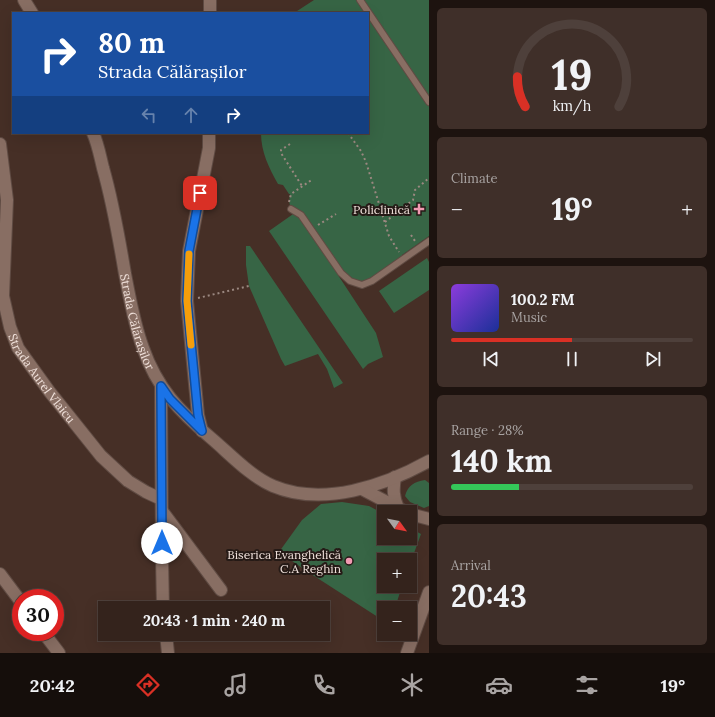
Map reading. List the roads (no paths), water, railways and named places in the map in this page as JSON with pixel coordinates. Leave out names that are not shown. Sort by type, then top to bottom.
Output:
[{"type":"street","points":[[210,0],[210,12]]},
{"type":"street","name":"Strada Călărașilor","points":[[93,134],[111,197],[135,321],[142,347],[154,374],[170,399],[202,431],[260,478],[272,485],[286,490],[303,493],[319,494],[349,492],[362,489],[396,477],[429,461]]},
{"type":"street","points":[[202,431],[198,415],[187,301],[189,251],[209,148],[210,134]]},
{"type":"street","name":"Strada Aurel Vlaicu","points":[[0,144],[7,200],[3,296],[10,327],[18,348],[49,391],[101,456],[128,482],[146,492],[162,505]]},
{"type":"street","points":[[161,386],[163,601]]},
{"type":"street","points":[[396,477],[393,492],[394,499],[398,505]]},
{"type":"street","points":[[362,489],[392,505]]},
{"type":"street","points":[[162,505],[220,590]]},
{"type":"street","points":[[417,516],[429,519]]},
{"type":"street","points":[[0,574],[12,590]]},
{"type":"street","points":[[407,653],[429,592]]},
{"type":"street","points":[[50,641],[59,653]]},
{"type":"street","points":[[167,641],[168,653]]},
{"type":"lane","points":[[360,0],[368,12]]},
{"type":"lane","points":[[369,13],[429,102]]},
{"type":"lane","points":[[291,209],[301,215],[341,273],[350,281],[362,285],[372,281],[429,241]]},
{"type":"place","name":"Policlinică","points":[[419,209]]},
{"type":"place","name":"Biserica Evanghelică C.A Reghin","points":[[349,561]]}]
